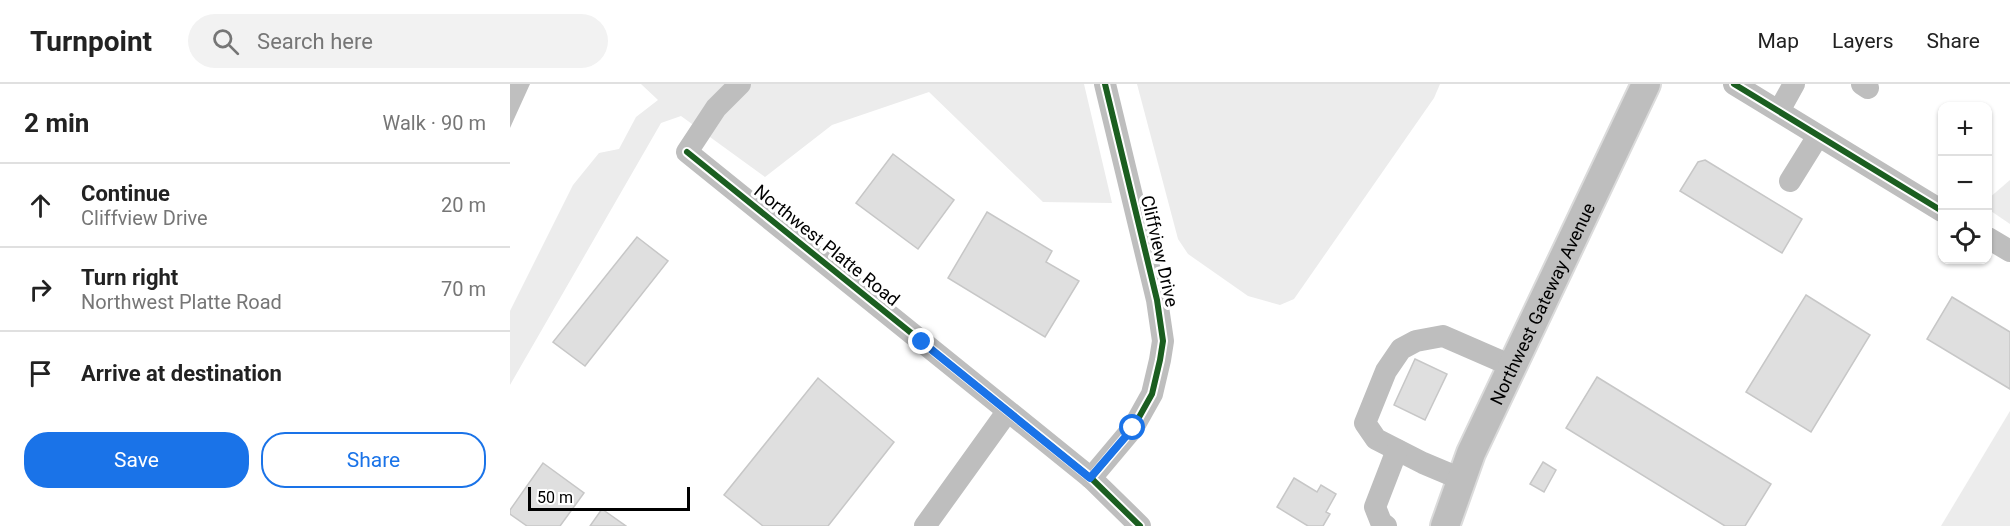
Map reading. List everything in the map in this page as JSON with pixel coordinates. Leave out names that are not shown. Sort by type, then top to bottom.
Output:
[{"type":"main road","name":"Northwest Gateway Avenue","points":[[1444,526],[1471,453],[1646,84]]},
{"type":"street","name":"Northwest Platte Road","points":[[740,84],[716,108],[687,152],[1090,478],[1140,526]]},
{"type":"street","name":"Cliffview Drive","points":[[1090,478],[1133,428],[1152,394],[1161,360],[1163,341],[1157,300],[1105,84]]},
{"type":"street","points":[[1734,84],[1940,210]]},
{"type":"street","points":[[1779,111],[1794,84]]},
{"type":"street","points":[[1790,181],[1818,136]]},
{"type":"street","points":[[1992,240],[2010,251]]},
{"type":"street","points":[[1461,479],[1376,439],[1365,423],[1386,371],[1401,348],[1416,341],[1443,336],[1512,366]]},
{"type":"street","points":[[925,526],[1007,411]]},
{"type":"street","points":[[1386,526],[1381,522],[1375,507],[1397,450]]},
{"type":"shaded area","points":[[510,84],[530,84],[510,128]]},
{"type":"shaded area","points":[[641,84],[1084,84],[1112,203],[1043,202],[929,92],[832,125],[765,177],[681,116],[661,123],[510,385],[510,311],[573,185],[599,153],[619,149],[636,117],[658,100]]},
{"type":"shaded area","points":[[1137,84],[1440,84],[1434,98],[1294,299],[1280,305],[1248,296],[1188,254],[1178,239]]},
{"type":"shaded area","points":[[2010,180],[2010,224],[1992,212],[1992,196]]},
{"type":"shaded area","points":[[2010,411],[2010,526],[1941,526]]},
{"type":"building","points":[[893,154],[954,200],[918,249],[856,203]]},
{"type":"building","points":[[1705,160],[1802,219],[1782,253],[1680,191],[1698,162]]},
{"type":"building","points":[[987,212],[1052,251],[1046,262],[1079,281],[1045,337],[948,278]]},
{"type":"building","points":[[637,237],[668,261],[585,366],[553,342]]},
{"type":"building","points":[[1806,295],[1870,335],[1811,432],[1746,392]]},
{"type":"building","points":[[1952,297],[2010,332],[2010,389],[1927,339]]},
{"type":"building","points":[[1415,359],[1447,374],[1425,420],[1394,405]]},
{"type":"building","points":[[1597,377],[1771,484],[1745,526],[1725,526],[1566,428]]},
{"type":"building","points":[[818,378],[894,442],[828,526],[763,526],[724,495]]},
{"type":"building","points":[[1543,462],[1556,470],[1544,492],[1530,484]]},
{"type":"building","points":[[543,463],[584,493],[560,526],[527,526],[510,514],[510,510]]},
{"type":"building","points":[[1294,478],[1317,492],[1321,485],[1336,494],[1326,512],[1330,514],[1323,526],[1308,526],[1277,507]]},
{"type":"building","points":[[602,509],[626,526],[590,526]]},
{"type":"cycle path","points":[[1091,478],[1133,428],[1152,394],[1163,341],[1157,300],[1105,84]]},
{"type":"cycle path","points":[[1734,84],[1940,210]]},
{"type":"cycle path","points":[[687,152],[1091,478],[1140,526]]},
{"type":"route","points":[[922,342],[1090,478],[1133,428]]}]
